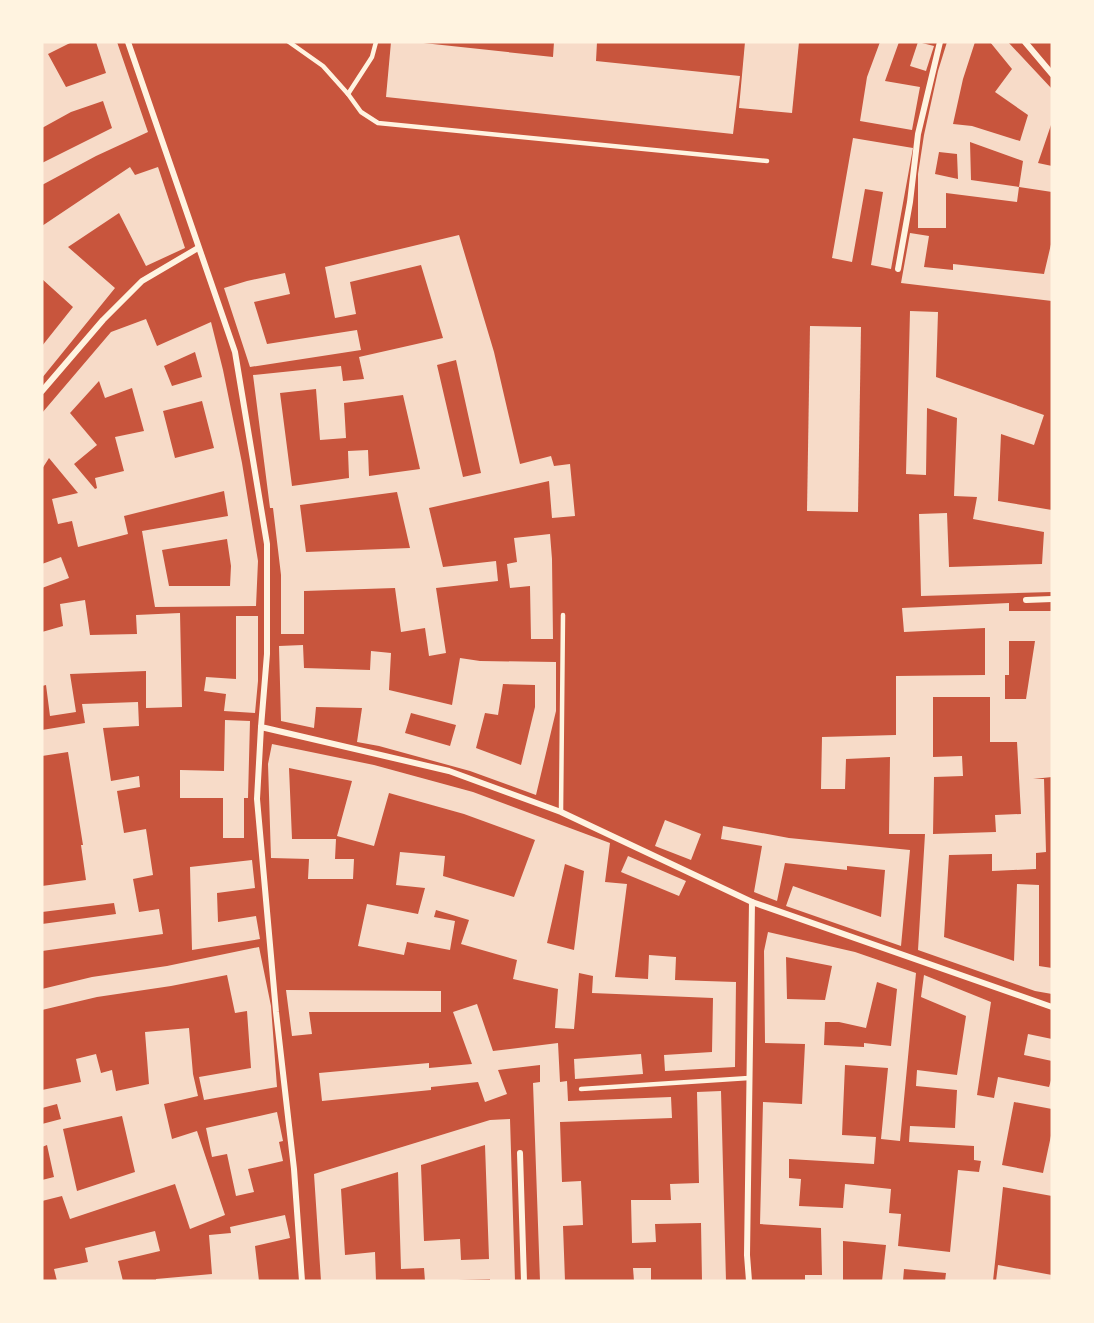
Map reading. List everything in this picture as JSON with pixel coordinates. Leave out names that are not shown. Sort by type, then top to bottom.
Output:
[{"type":"street","points":[[128,42],[236,352],[267,544],[267,654],[258,799],[276,1012],[294,1169],[302,1281]]},
{"type":"street","points":[[898,269],[910,202],[918,134],[940,42]]},
{"type":"street","points":[[1025,42],[1052,74]]},
{"type":"street","points":[[42,391],[104,320],[142,281],[198,248]]},
{"type":"street","points":[[1026,600],[1052,599]]},
{"type":"street","points":[[261,727],[449,771],[561,812],[752,902],[1052,1007]]},
{"type":"street","points":[[749,1281],[747,1255],[752,902]]},
{"type":"street","points":[[520,1153],[524,1281]]},
{"type":"lane","points":[[289,42],[323,66],[361,112],[378,123],[767,161]]},
{"type":"lane","points":[[348,94],[372,57],[376,42]]},
{"type":"lane","points":[[561,812],[562,615]]},
{"type":"lane","points":[[581,1089],[749,1078]]},
{"type":"building","points":[[42,42],[72,42],[48,54],[66,87],[106,73],[96,42],[117,42],[148,132],[42,185],[42,163],[112,128],[103,101],[71,112],[42,128]]},
{"type":"building","points":[[391,42],[414,42],[553,57],[554,42],[597,42],[596,61],[740,76],[733,134],[386,97]]},
{"type":"building","points":[[745,42],[799,42],[792,113],[739,108]]},
{"type":"building","points":[[880,42],[899,42],[885,81],[920,87],[912,130],[860,121],[867,77]]},
{"type":"building","points":[[918,42],[934,46],[926,71],[910,66]]},
{"type":"building","points":[[947,42],[975,42],[963,79],[953,124],[972,126],[1020,141],[1028,115],[995,92],[1012,69],[990,42],[1008,42],[1052,89],[1052,122],[1038,163],[1052,166],[1052,192],[1019,187],[1017,202],[946,193],[946,228],[918,228],[918,174],[938,71]],"holes":[[[970,142],[1023,161],[1019,187],[971,180]],[[939,152],[957,154],[958,179],[935,174]]]},
{"type":"building","points":[[853,138],[913,148],[891,269],[871,265],[883,192],[865,189],[852,262],[832,258]]},
{"type":"building","points":[[130,167],[135,175],[158,167],[185,248],[146,266],[119,213],[68,247],[115,288],[42,378],[42,346],[73,307],[42,279],[42,226]]},
{"type":"building","points":[[910,233],[929,236],[924,267],[953,270],[953,264],[1044,274],[1052,240],[1052,301],[901,283]]},
{"type":"building","points":[[459,235],[494,352],[520,464],[551,456],[554,466],[570,464],[575,516],[552,518],[549,481],[429,508],[443,567],[496,561],[498,581],[436,588],[446,653],[429,656],[425,628],[401,632],[395,588],[304,591],[304,634],[281,634],[281,575],[253,375],[341,366],[343,381],[364,379],[359,357],[443,338],[421,265],[350,282],[356,314],[335,318],[325,267]],"holes":[[[456,360],[481,473],[463,477],[437,365]],[[316,389],[320,440],[346,438],[344,403],[403,395],[420,469],[369,476],[368,450],[348,451],[349,478],[292,486],[280,393]],[[397,492],[410,548],[306,552],[300,505]]]},
{"type":"building","points":[[285,273],[290,294],[254,302],[267,344],[357,330],[361,350],[250,367],[224,288]]},
{"type":"building","points":[[910,311],[938,312],[936,377],[1044,415],[1034,445],[1001,434],[998,501],[1052,510],[1052,592],[921,596],[919,514],[947,513],[949,567],[1042,564],[1044,532],[973,519],[977,497],[954,496],[957,418],[927,408],[926,475],[906,474]]},
{"type":"building","points":[[146,319],[157,346],[211,322],[242,463],[258,561],[256,606],[155,607],[142,531],[228,516],[224,491],[124,516],[128,534],[78,547],[72,521],[58,524],[52,499],[78,493],[49,458],[42,469],[42,413],[111,332]],"holes":[[[195,352],[202,377],[172,386],[164,366]],[[99,381],[105,398],[132,388],[144,431],[115,437],[124,471],[95,478],[97,488],[95,489],[74,464],[97,445],[70,413]],[[202,401],[214,448],[175,458],[163,411]],[[227,539],[231,566],[230,586],[169,586],[162,550]]]},
{"type":"building","points":[[810,326],[861,327],[858,512],[807,511]]},
{"type":"building","points":[[550,534],[553,639],[531,639],[530,586],[510,588],[507,564],[517,562],[514,538]]},
{"type":"building","points":[[61,557],[69,578],[42,588],[42,564]]},
{"type":"building","points":[[85,600],[90,635],[137,634],[136,615],[180,613],[182,707],[146,708],[146,671],[70,674],[76,712],[50,716],[46,685],[42,686],[42,632],[63,626],[60,604]]},
{"type":"building","points":[[1009,603],[1009,611],[1052,611],[1052,777],[1033,779],[1044,779],[1046,852],[1036,853],[1036,869],[992,871],[992,854],[949,855],[944,937],[1014,961],[1017,884],[1039,885],[1039,966],[1052,968],[1052,994],[1035,991],[918,950],[925,834],[889,834],[890,757],[846,759],[845,789],[821,789],[822,737],[896,735],[896,676],[985,675],[985,628],[904,632],[902,608]],"holes":[[[1009,641],[1035,641],[1026,699],[1005,699],[1005,675],[1009,675]],[[933,697],[990,697],[990,742],[1017,742],[1021,814],[995,815],[996,832],[933,834],[934,777],[963,776],[962,756],[933,757]]]},
{"type":"building","points":[[236,616],[258,616],[258,681],[255,713],[224,711],[226,694],[204,691],[206,677],[236,679]]},
{"type":"building","points":[[303,645],[304,668],[370,670],[371,651],[391,653],[389,690],[452,705],[460,658],[480,661],[556,662],[556,711],[536,795],[470,771],[357,742],[362,708],[316,707],[314,728],[281,721],[279,646]],"holes":[[[503,684],[535,685],[535,707],[521,765],[476,748],[485,713],[498,715]],[[411,713],[456,725],[450,746],[405,733]]]},
{"type":"building","points":[[138,702],[139,726],[103,728],[111,781],[139,776],[140,787],[117,791],[124,833],[146,829],[153,875],[133,879],[139,912],[159,909],[163,934],[42,951],[42,924],[116,914],[114,903],[42,912],[42,886],[86,880],[81,845],[83,845],[68,752],[42,756],[42,730],[85,723],[82,704]]},
{"type":"building","points":[[225,720],[250,721],[248,798],[244,798],[244,838],[223,838],[223,798],[180,798],[180,770],[224,771]]},
{"type":"building","points":[[272,744],[374,765],[473,792],[610,843],[605,882],[627,884],[615,977],[648,979],[649,955],[676,957],[675,980],[736,982],[735,1067],[665,1071],[664,1055],[712,1052],[713,998],[592,993],[593,976],[579,973],[574,1029],[555,1028],[558,989],[513,979],[517,960],[461,944],[469,920],[436,910],[434,917],[455,921],[450,950],[407,942],[404,955],[358,946],[367,904],[418,914],[425,888],[396,885],[400,852],[445,856],[443,876],[514,897],[535,840],[464,814],[389,793],[374,846],[337,836],[352,781],[289,768],[292,839],[336,839],[335,859],[354,859],[353,879],[308,879],[309,859],[271,858],[268,764]],"holes":[[[565,864],[584,871],[574,950],[547,943]]]},
{"type":"building","points":[[665,820],[701,834],[691,860],[655,846]]},
{"type":"building","points":[[723,826],[789,838],[910,850],[901,946],[786,906],[793,886],[881,917],[885,870],[847,866],[847,870],[785,863],[777,901],[754,892],[762,846],[721,839]]},
{"type":"building","points":[[628,856],[686,881],[679,896],[621,872]]},
{"type":"building","points":[[252,860],[255,888],[217,893],[218,922],[256,916],[260,939],[192,950],[190,867]]},
{"type":"building","points":[[768,932],[855,952],[916,973],[900,1141],[881,1139],[888,1068],[845,1065],[842,1135],[876,1137],[874,1164],[789,1159],[789,1178],[801,1179],[799,1206],[843,1208],[845,1184],[891,1189],[889,1213],[901,1214],[898,1246],[950,1252],[958,1170],[979,1172],[981,1161],[974,1160],[974,1146],[909,1142],[910,1126],[955,1128],[957,1090],[916,1086],[917,1070],[957,1075],[966,1016],[921,997],[924,975],[991,1002],[977,1095],[994,1098],[998,1077],[1049,1087],[1052,1077],[1052,1109],[1014,1102],[1002,1165],[1043,1173],[1052,1131],[1052,1196],[1003,1187],[993,1281],[945,1281],[946,1273],[904,1269],[903,1281],[882,1281],[886,1245],[843,1241],[843,1281],[805,1281],[805,1275],[822,1275],[821,1228],[760,1224],[763,1102],[802,1104],[805,1044],[765,1043],[764,951]],"holes":[[[786,957],[832,966],[825,1000],[787,999]],[[877,982],[897,989],[891,1046],[864,1043],[864,1047],[824,1045],[825,1022],[839,1022],[866,1028]]]},
{"type":"building","points":[[259,947],[271,1006],[277,1087],[204,1100],[199,1077],[251,1068],[247,1011],[235,1013],[227,975],[97,997],[42,1010],[42,989],[92,977],[167,966]]},
{"type":"building","points":[[286,990],[441,991],[441,1012],[309,1012],[312,1034],[292,1036]]},
{"type":"building","points":[[477,1004],[493,1051],[558,1043],[560,1082],[567,1081],[568,1101],[671,1097],[672,1118],[560,1122],[562,1182],[581,1181],[583,1225],[563,1226],[565,1281],[540,1281],[533,1083],[540,1082],[540,1065],[498,1070],[507,1094],[485,1102],[478,1082],[431,1087],[431,1090],[322,1101],[319,1073],[429,1063],[429,1068],[472,1064],[453,1012]]},
{"type":"building","points":[[189,1028],[193,1074],[198,1096],[164,1104],[172,1139],[197,1131],[225,1215],[190,1229],[175,1184],[70,1219],[62,1196],[42,1201],[42,1180],[54,1177],[47,1145],[42,1147],[42,1124],[61,1119],[57,1104],[42,1108],[42,1090],[81,1082],[76,1059],[96,1054],[101,1073],[112,1070],[116,1091],[149,1084],[145,1032]],"holes":[[[122,1116],[135,1172],[77,1191],[63,1129]]]},
{"type":"building","points":[[1028,1034],[1052,1039],[1052,1061],[1024,1055]]},
{"type":"building","points":[[641,1054],[643,1074],[575,1079],[574,1059]]},
{"type":"building","points":[[721,1091],[726,1281],[702,1281],[701,1223],[655,1224],[656,1242],[632,1243],[631,1200],[671,1200],[670,1184],[699,1183],[697,1092]]},
{"type":"building","points":[[277,1112],[283,1141],[279,1142],[283,1161],[248,1169],[254,1192],[236,1196],[227,1154],[212,1157],[206,1128]]},
{"type":"building","points":[[510,1119],[515,1281],[490,1281],[490,1279],[425,1281],[424,1268],[401,1269],[398,1172],[341,1189],[345,1255],[375,1252],[376,1281],[321,1281],[314,1174],[490,1120]],"holes":[[[485,1145],[489,1259],[461,1260],[460,1239],[424,1241],[421,1165]]]},
{"type":"building","points":[[285,1215],[290,1238],[255,1246],[259,1281],[156,1281],[156,1279],[212,1274],[209,1235],[231,1233],[230,1227]]},
{"type":"building","points":[[155,1231],[160,1251],[118,1261],[123,1281],[57,1281],[54,1269],[88,1262],[85,1248]]},
{"type":"building","points":[[998,1265],[1052,1275],[1052,1281],[996,1281]]},
{"type":"building","points":[[633,1268],[651,1268],[651,1281],[634,1281]]}]
